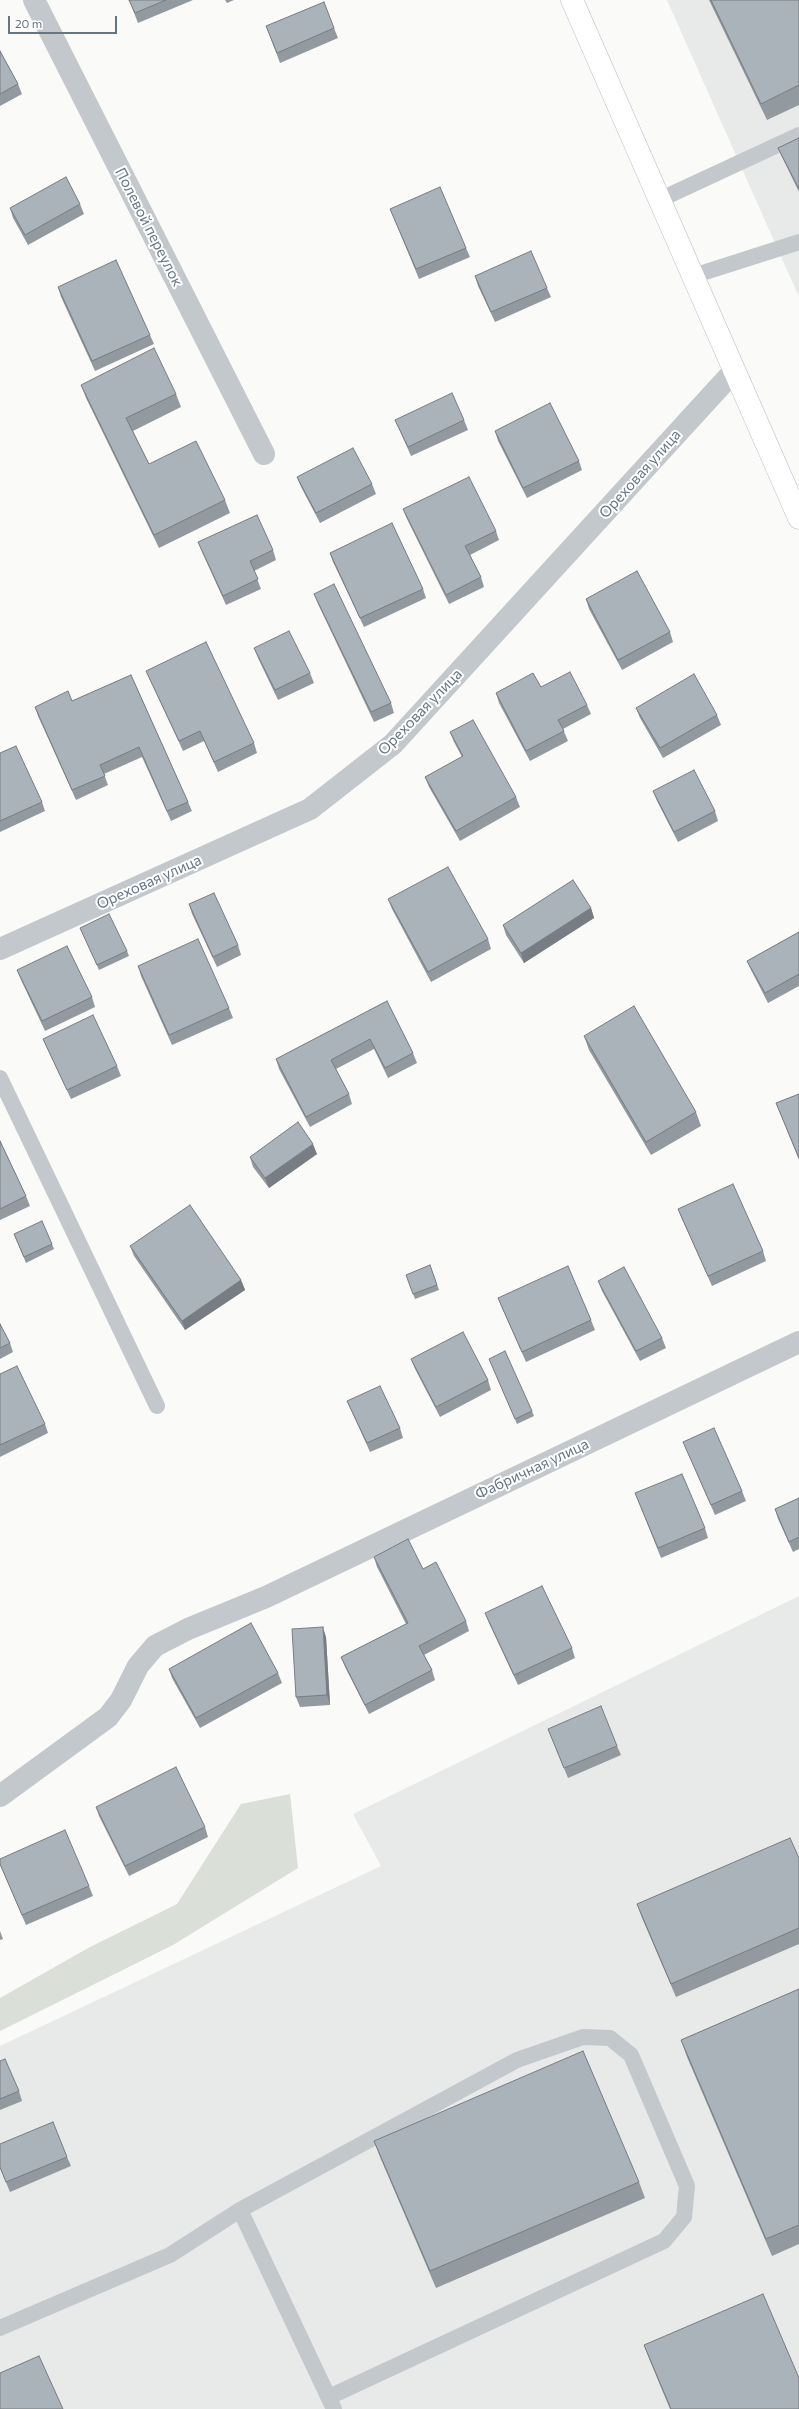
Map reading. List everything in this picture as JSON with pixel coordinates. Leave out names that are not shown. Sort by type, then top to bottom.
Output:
[{"type":"main road","points":[[572,0],[799,518]]},
{"type":"street","name":"Полевой переулок","points":[[34,0],[264,454]]},
{"type":"street","name":"Ореховая улица","points":[[0,949],[310,809],[393,744],[734,370]]},
{"type":"street","name":"Фабричная улица","points":[[0,1796],[108,1716],[121,1700],[138,1666],[155,1646],[188,1629],[266,1597],[799,1342]]},
{"type":"lane","points":[[659,200],[799,135]]},
{"type":"lane","points":[[693,276],[799,242]]},
{"type":"lane","points":[[0,1078],[157,1406]]},
{"type":"lane","points":[[0,2328],[170,2255],[240,2210],[517,2060],[583,2037],[610,2038],[631,2055],[687,2186],[684,2217],[664,2241],[332,2403],[240,2210]]},
{"type":"shaded area","points":[[667,0],[799,0],[799,297]]},
{"type":"shaded area","points":[[799,1596],[799,2409],[0,2409],[0,2046],[381,1866],[353,1814]]},
{"type":"shaded area","points":[[290,1794],[298,1868],[173,1945],[0,2031],[0,1998],[90,1947],[177,1904],[241,1804]]},
{"type":"building","points":[[129,0],[166,0],[135,13]]},
{"type":"building","points":[[711,0],[799,0],[799,85],[761,104]]},
{"type":"building","points":[[324,2],[334,28],[277,53],[266,26]]},
{"type":"building","points":[[0,51],[18,84],[0,94]]},
{"type":"building","points":[[799,138],[799,189],[778,148]]},
{"type":"building","points":[[66,177],[80,204],[25,235],[10,208]]},
{"type":"building","points":[[440,187],[466,248],[416,269],[390,209]]},
{"type":"building","points":[[531,251],[547,288],[491,312],[475,276]]},
{"type":"building","points":[[116,260],[150,335],[92,361],[58,287]]},
{"type":"building","points":[[154,348],[176,394],[126,418],[149,464],[196,441],[225,500],[154,535],[81,385]]},
{"type":"building","points":[[452,393],[464,420],[408,447],[395,420]]},
{"type":"building","points":[[550,403],[579,461],[523,488],[495,431]]},
{"type":"building","points":[[353,448],[372,484],[316,513],[297,477]]},
{"type":"building","points":[[469,477],[496,531],[465,546],[481,577],[446,595],[403,509]]},
{"type":"building","points":[[257,515],[273,550],[250,561],[258,579],[223,596],[198,542]]},
{"type":"building","points":[[392,523],[423,589],[360,618],[330,553]]},
{"type":"building","points":[[637,571],[670,632],[618,660],[586,599]]},
{"type":"building","points":[[334,584],[391,703],[371,712],[314,594]]},
{"type":"building","points":[[289,631],[310,673],[275,690],[254,648]]},
{"type":"building","points":[[206,642],[254,743],[214,762],[200,731],[179,741],[146,671]]},
{"type":"building","points":[[570,672],[587,705],[558,720],[564,731],[526,751],[496,693],[533,673],[541,687]]},
{"type":"building","points":[[694,674],[717,715],[660,748],[636,708]]},
{"type":"building","points":[[131,675],[188,802],[167,811],[139,747],[100,765],[105,776],[72,790],[35,707],[68,691],[72,701]]},
{"type":"building","points":[[473,720],[516,797],[456,831],[425,777],[463,756],[450,732]]},
{"type":"building","points":[[16,746],[42,802],[0,821],[0,753]]},
{"type":"building","points":[[694,770],[715,811],[674,832],[653,791]]},
{"type":"building","points":[[448,867],[488,939],[428,972],[388,899]]},
{"type":"building","points":[[573,880],[591,908],[521,953],[503,925]]},
{"type":"building","points":[[214,893],[238,945],[213,957],[189,904]]},
{"type":"building","points":[[109,914],[127,951],[97,965],[80,928]]},
{"type":"building","points":[[799,932],[799,974],[765,993],[747,961]]},
{"type":"building","points":[[198,939],[229,1008],[169,1035],[138,966]]},
{"type":"building","points":[[67,946],[92,997],[42,1021],[17,970]]},
{"type":"building","points":[[387,1001],[413,1053],[385,1068],[370,1039],[331,1060],[349,1094],[306,1117],[276,1059]]},
{"type":"building","points":[[634,1006],[696,1112],[646,1142],[584,1036]]},
{"type":"building","points":[[93,1015],[117,1066],[67,1090],[43,1039]]},
{"type":"building","points":[[799,1094],[799,1158],[776,1103]]},
{"type":"building","points":[[298,1122],[313,1144],[265,1178],[250,1157]]},
{"type":"building","points":[[0,1141],[26,1196],[0,1209]]},
{"type":"building","points":[[733,1184],[763,1251],[708,1276],[678,1209]]},
{"type":"building","points":[[190,1205],[241,1280],[182,1321],[130,1246]]},
{"type":"building","points":[[42,1221],[52,1244],[24,1257],[14,1234]]},
{"type":"building","points":[[430,1265],[437,1285],[413,1294],[406,1275]]},
{"type":"building","points":[[568,1266],[591,1320],[522,1352],[498,1298]]},
{"type":"building","points":[[624,1267],[662,1338],[636,1351],[598,1281]]},
{"type":"building","points":[[0,1324],[10,1343],[0,1348]]},
{"type":"building","points":[[463,1332],[488,1380],[436,1407],[411,1359]]},
{"type":"building","points":[[505,1351],[532,1411],[515,1419],[489,1359]]},
{"type":"building","points":[[17,1366],[45,1424],[0,1445],[0,1374]]},
{"type":"building","points":[[380,1386],[400,1428],[367,1443],[347,1401]]},
{"type":"building","points":[[714,1428],[742,1491],[711,1505],[683,1442]]},
{"type":"building","points":[[682,1474],[705,1528],[658,1548],[635,1493]]},
{"type":"building","points":[[799,1498],[799,1537],[789,1542],[775,1509]]},
{"type":"building","points":[[408,1539],[423,1569],[436,1562],[466,1621],[419,1646],[432,1670],[365,1705],[341,1657],[408,1623],[374,1557]]},
{"type":"building","points":[[542,1586],[572,1648],[514,1675],[485,1613]]},
{"type":"building","points":[[251,1623],[278,1673],[196,1718],[169,1669]]},
{"type":"building","points":[[323,1627],[327,1695],[296,1697],[292,1629]]},
{"type":"building","points":[[601,1706],[617,1746],[564,1768],[548,1729]]},
{"type":"building","points":[[176,1767],[205,1827],[125,1866],[96,1807]]},
{"type":"building","points":[[65,1830],[89,1886],[22,1915],[0,1864],[0,1859]]},
{"type":"building","points":[[790,1838],[799,1858],[799,1928],[671,1984],[637,1904]]},
{"type":"building","points":[[799,1989],[799,2225],[766,2239],[681,2040]]},
{"type":"building","points":[[583,2051],[639,2182],[430,2271],[374,2141]]},
{"type":"building","points":[[5,2059],[19,2091],[0,2099],[0,2061]]},
{"type":"building","points":[[53,2122],[67,2157],[6,2182],[0,2167],[0,2144]]},
{"type":"building","points":[[763,2294],[799,2378],[799,2409],[671,2409],[644,2345]]},
{"type":"building","points":[[39,2356],[63,2409],[0,2409],[0,2373]]}]
